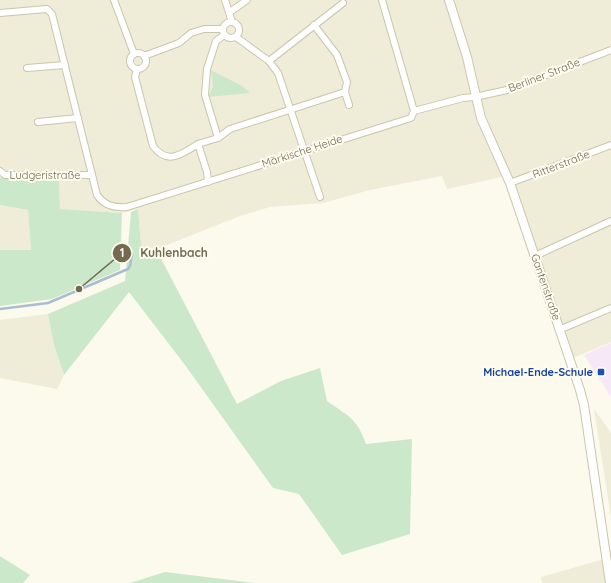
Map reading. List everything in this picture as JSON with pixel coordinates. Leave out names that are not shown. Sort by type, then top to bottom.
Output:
[{"type":"street","points":[[114,0],[134,54]]},
{"type":"street","points":[[225,0],[232,22]]},
{"type":"street","points":[[230,12],[247,0]]},
{"type":"street","points":[[382,0],[414,111]]},
{"type":"street","name":"Gantenstraße","points":[[449,0],[467,57],[481,118],[510,183],[561,329],[584,405],[610,583]]},
{"type":"street","points":[[269,61],[343,3]]},
{"type":"street","name":"Ludgeristraße","points":[[0,13],[47,9],[52,14],[97,195],[101,201],[117,208],[127,207]]},
{"type":"street","points":[[218,138],[205,95],[207,69],[216,41],[224,32],[226,24],[232,22],[238,25],[239,31],[236,37]]},
{"type":"street","points":[[314,26],[337,55],[347,82],[345,92],[349,105]]},
{"type":"street","points":[[144,56],[179,43],[191,33],[204,29],[224,32],[230,38],[236,37],[269,61],[278,73],[320,197]]},
{"type":"street","name":"Berliner Straße","points":[[475,97],[507,90],[611,50]]},
{"type":"street","points":[[138,53],[144,56],[146,62],[143,67],[137,69],[131,66],[129,60],[134,54],[138,53]]},
{"type":"street","points":[[27,68],[65,65]]},
{"type":"street","points":[[137,69],[135,76],[153,146],[160,155],[170,157],[185,153],[198,144],[218,138],[230,129],[345,92]]},
{"type":"street","name":"Märkische Heide","points":[[127,207],[304,150],[411,118],[414,111],[463,98],[475,97]]},
{"type":"street","points":[[38,122],[78,118]]},
{"type":"street","points":[[198,144],[207,172],[208,182]]},
{"type":"street","name":"Ritterstraße","points":[[510,183],[611,145]]},
{"type":"street","name":"Ludgeristraße","points":[[0,171],[5,175],[92,175]]},
{"type":"street","points":[[535,256],[611,221]]},
{"type":"street","points":[[561,329],[611,308]]},
{"type":"shaded area","points":[[0,0],[611,0],[611,342],[573,358],[502,177],[447,189],[442,176],[370,190],[323,203],[270,207],[240,216],[142,255],[138,209],[122,213],[60,209],[59,179],[0,178]]},
{"type":"shaded area","points":[[0,205],[28,210],[31,250],[0,250]]},
{"type":"shaded area","points":[[48,314],[54,345],[64,375],[57,389],[0,378],[0,320]]},
{"type":"shaded area","points":[[611,343],[611,397],[584,355]]},
{"type":"shaded area","points":[[594,409],[611,433],[611,518]]},
{"type":"shaded area","points":[[611,557],[611,583],[542,583],[541,577]]},
{"type":"green space","points":[[211,70],[242,86],[250,93],[208,97],[213,86]]},
{"type":"green space","points":[[0,178],[59,179],[60,209],[122,213],[120,270],[52,299],[0,306],[0,250],[31,250],[28,210],[0,205]]},
{"type":"green space","points":[[138,209],[142,255],[156,249],[237,404],[281,381],[320,368],[327,401],[351,418],[359,428],[366,444],[412,439],[410,534],[342,555],[299,494],[273,488],[185,365],[129,292],[64,375],[54,345],[48,314],[125,281],[131,212]]},
{"type":"green space","points":[[0,556],[30,575],[23,583],[0,583]]},
{"type":"green space","points":[[165,572],[255,583],[130,583]]},
{"type":"waterway","points":[[0,309],[48,303],[128,269],[132,254]]},
{"type":"place","name":"Kuhlenbach","points":[[79,289]]},
{"type":"place","name":"Michael-Ende-Schule","points":[[601,372]]}]
